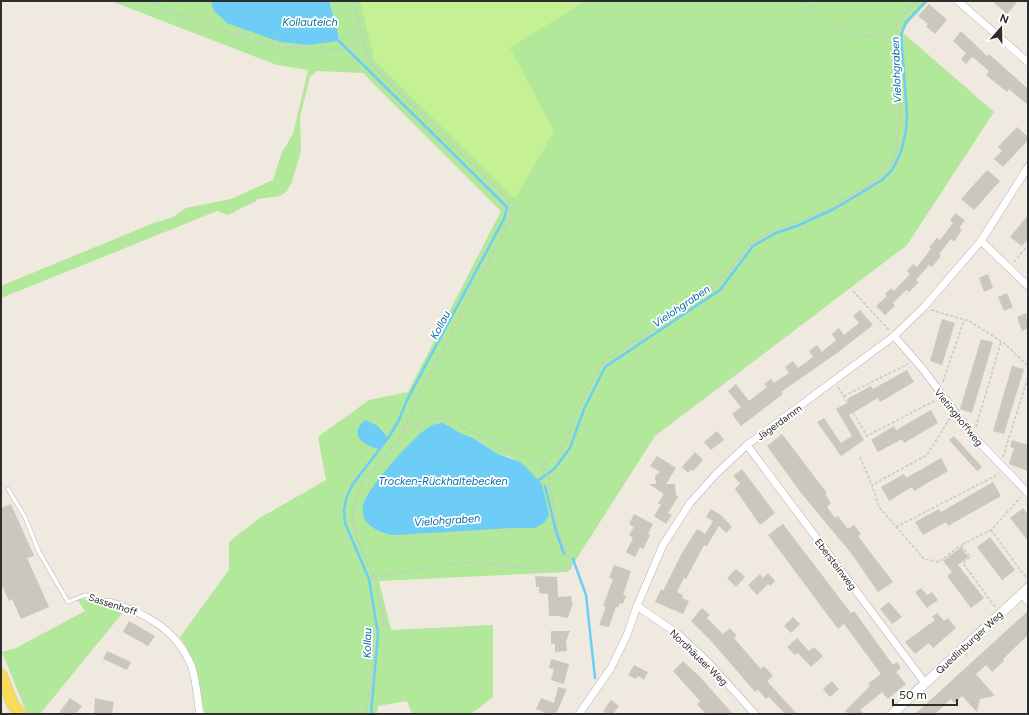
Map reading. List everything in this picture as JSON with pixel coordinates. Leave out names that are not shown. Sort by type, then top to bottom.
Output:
[{"type":"main road","points":[[1,675],[16,711]]},
{"type":"street","points":[[958,1],[1028,62]]},
{"type":"street","name":"Jägerdamm","points":[[579,714],[610,668],[627,635],[637,606],[663,545],[690,503],[716,474],[747,445],[835,382],[894,336],[924,307],[981,241],[1028,167]]},
{"type":"street","points":[[981,241],[1028,286]]},
{"type":"street","name":"Vietinghoffweg","points":[[894,336],[973,436],[1027,492]]},
{"type":"street","name":"Ebersteinweg","points":[[747,445],[925,682]]},
{"type":"street","points":[[1025,591],[1028,601]]},
{"type":"street","name":"Quedlinburger Weg","points":[[892,714],[1025,591]]},
{"type":"street","name":"Sassenhoff","points":[[109,602],[134,609],[149,618],[177,641],[191,666],[200,714]]},
{"type":"street","name":"Nordhäuser Weg","points":[[637,606],[678,634],[707,661],[756,714]]},
{"type":"lane","name":"Sassenhoff","points":[[8,489],[25,517],[39,552],[68,602],[85,595],[109,602]]},
{"type":"path","points":[[150,1],[168,11],[258,42],[281,47],[344,49],[352,46],[362,36]]},
{"type":"path","points":[[354,1],[369,62],[502,194],[512,206],[510,221],[419,395],[404,430],[397,442],[362,482],[353,507],[352,517],[356,537],[374,578],[384,618],[374,636],[372,678],[365,714]]},
{"type":"path","points":[[806,1],[822,19],[836,28],[848,30],[859,37],[879,34],[898,40]]},
{"type":"path","points":[[543,466],[566,442],[578,407],[600,367],[608,358],[685,310],[716,287],[750,243],[776,229],[813,216],[832,207],[879,178],[888,168],[896,153],[900,111],[898,40],[896,23],[917,1]]},
{"type":"path","points":[[1009,268],[1028,245]]},
{"type":"path","points":[[853,291],[894,336]]},
{"type":"path","points":[[924,307],[964,320],[1001,342],[1028,366]]},
{"type":"path","points":[[835,382],[867,436],[941,395],[964,320]]},
{"type":"path","points":[[973,436],[1001,342]]},
{"type":"path","points":[[844,396],[915,361]]},
{"type":"path","points":[[896,527],[1003,468],[1028,377]]},
{"type":"path","points":[[872,485],[927,455],[954,411]]},
{"type":"path","points":[[374,578],[456,563],[482,562],[526,568],[572,568],[558,531],[548,476],[543,466],[444,418],[430,418],[404,430]]},
{"type":"path","points":[[860,457],[872,485],[879,507],[924,559],[939,562],[961,545],[991,530],[1027,492]]},
{"type":"path","points":[[991,530],[1028,580]]},
{"type":"path","points":[[961,545],[970,557],[963,563],[1000,613]]},
{"type":"green space","points":[[111,1],[211,1],[213,10],[338,33],[329,1],[929,1],[901,31],[994,112],[907,245],[655,436],[568,572],[379,581],[391,630],[493,625],[493,697],[471,714],[412,714],[407,701],[378,706],[377,714],[205,714],[193,664],[190,655],[180,637],[229,570],[229,542],[258,519],[326,480],[318,437],[369,400],[408,392],[501,211],[363,73],[317,71],[310,77],[300,117],[301,151],[292,182],[286,192],[280,196],[257,199],[255,202],[229,215],[217,211],[1,298],[1,286],[151,224],[173,217],[186,208],[231,199],[273,180],[282,152],[293,134],[308,70],[277,65]],"holes":[[[443,423],[462,434],[473,438],[498,454],[510,457],[527,468],[542,484],[535,528],[388,534],[435,424]]]},
{"type":"green space","points":[[360,1],[582,1],[582,3],[510,48],[554,131],[515,199],[375,61]]},
{"type":"green space","points":[[75,596],[124,611],[40,714],[27,714],[2,652],[16,648],[85,611]]},
{"type":"water","name":"Kollauteich","points":[[211,1],[329,1],[338,33],[338,41],[309,45],[280,42],[227,23],[213,10]]},
{"type":"water","points":[[365,420],[378,426],[388,438],[380,449],[369,446],[360,439],[358,431],[360,425]]},
{"type":"water","name":"Trocken-Rückhaltebecken","points":[[443,423],[462,434],[473,438],[498,454],[520,462],[527,468],[542,484],[549,515],[544,523],[535,528],[395,535],[372,527],[364,518],[363,506],[372,488],[402,451],[413,440],[432,425]]},
{"type":"building","points":[[992,1],[1018,1],[1007,14]]},
{"type":"building","points":[[929,4],[947,20],[935,34],[926,26],[928,24],[918,16]]},
{"type":"building","points":[[961,31],[987,56],[989,54],[1028,89],[1028,105],[1009,89],[1007,92],[986,75],[989,71],[974,58],[972,57],[966,64],[961,59],[966,53],[953,41]]},
{"type":"building","points":[[1017,127],[1028,137],[1028,140],[1003,167],[994,159],[1002,151],[998,147]]},
{"type":"building","points":[[987,170],[1000,181],[974,210],[961,199]]},
{"type":"building","points":[[955,213],[965,220],[959,228],[962,230],[954,242],[951,239],[939,254],[941,256],[932,267],[929,265],[916,280],[919,282],[909,292],[906,290],[893,303],[895,306],[885,315],[876,306],[887,296],[885,294],[891,288],[894,291],[910,274],[907,271],[913,264],[917,267],[931,249],[929,247],[937,238],[940,240],[953,223],[950,221]]},
{"type":"building","points":[[1028,215],[1028,239],[1022,246],[1010,237]]},
{"type":"building","points":[[988,274],[993,288],[984,292],[979,278]]},
{"type":"building","points":[[1007,293],[1013,307],[1004,311],[998,297]]},
{"type":"building","points":[[860,310],[873,325],[837,353],[781,392],[783,394],[741,426],[732,414],[741,407],[728,391],[736,384],[749,401],[767,387],[764,384],[771,379],[774,383],[789,373],[785,367],[793,361],[798,368],[813,357],[809,351],[817,345],[822,352],[836,340],[832,334],[839,328],[844,335],[859,323],[853,316]]},
{"type":"building","points":[[1026,313],[1028,328],[1022,331],[1017,317]]},
{"type":"building","points":[[942,319],[955,323],[942,365],[930,361]]},
{"type":"building","points":[[981,339],[993,342],[972,413],[960,409]]},
{"type":"building","points":[[1012,366],[1024,369],[1004,434],[993,431]]},
{"type":"building","points":[[907,370],[914,382],[880,402],[878,398],[849,415],[864,440],[841,456],[817,422],[824,418],[841,443],[852,436],[836,409],[849,402],[847,399],[871,386],[873,389]]},
{"type":"building","points":[[931,410],[938,423],[904,443],[902,439],[878,452],[871,440],[894,426],[896,430]]},
{"type":"building","points":[[717,431],[724,440],[711,450],[704,442]]},
{"type":"building","points":[[782,434],[827,493],[825,494],[831,503],[827,507],[835,518],[838,516],[848,529],[854,525],[861,534],[858,536],[893,582],[878,592],[851,553],[801,493],[767,446]]},
{"type":"building","points":[[954,436],[982,467],[977,471],[949,440]]},
{"type":"building","points":[[1012,440],[1028,445],[1028,471],[1009,464],[1014,448],[1010,447]]},
{"type":"building","points":[[695,452],[703,460],[693,471],[691,469],[688,473],[682,467]]},
{"type":"building","points":[[657,456],[676,468],[666,484],[675,484],[676,495],[678,497],[668,513],[672,515],[666,524],[654,516],[661,505],[658,503],[664,494],[649,484],[656,484],[655,476],[660,472],[650,466]]},
{"type":"building","points":[[941,458],[948,471],[914,491],[912,487],[889,501],[881,487],[904,474],[906,478]]},
{"type":"building","points":[[742,469],[775,513],[760,525],[735,489],[740,483],[733,476]]},
{"type":"building","points":[[993,482],[1001,496],[948,526],[946,522],[923,535],[915,522],[939,509],[941,512]]},
{"type":"building","points":[[11,504],[34,556],[27,558],[49,607],[21,619],[12,599],[9,601],[1,583],[1,508]]},
{"type":"building","points":[[1023,508],[1028,515],[1028,541],[1010,518]]},
{"type":"building","points":[[711,509],[722,516],[732,527],[726,533],[719,526],[707,546],[704,545],[686,579],[684,578],[677,592],[683,595],[682,598],[689,601],[683,614],[655,602],[661,589],[663,591],[682,553],[697,529],[705,534],[713,521],[706,517]]},
{"type":"building","points":[[634,514],[653,524],[648,534],[650,535],[643,549],[640,547],[635,557],[626,552],[633,538],[629,535],[634,527],[629,524]]},
{"type":"building","points":[[783,524],[851,613],[854,611],[893,665],[897,662],[901,668],[896,672],[906,684],[888,699],[882,692],[860,710],[864,714],[849,714],[845,711],[870,686],[868,684],[881,674],[844,624],[838,629],[768,535]]},
{"type":"building","points":[[990,537],[1015,570],[1002,580],[977,547]]},
{"type":"building","points":[[961,547],[968,557],[958,565],[984,598],[971,608],[947,576],[952,572],[943,561]]},
{"type":"building","points":[[614,565],[631,571],[623,595],[626,596],[623,604],[620,603],[618,607],[616,607],[609,627],[599,625],[606,607],[603,606],[613,579],[609,578]]},
{"type":"building","points":[[736,569],[745,577],[736,587],[727,578]]},
{"type":"building","points":[[768,573],[775,581],[770,586],[768,584],[757,595],[748,585],[760,574],[763,578]]},
{"type":"building","points":[[535,576],[557,577],[558,597],[572,596],[571,601],[573,602],[568,618],[549,616],[548,594],[539,593],[539,587],[536,587]]},
{"type":"building","points":[[921,588],[927,595],[932,592],[938,600],[927,608],[915,592]]},
{"type":"building","points":[[889,602],[902,617],[892,624],[880,609]]},
{"type":"building","points":[[702,608],[710,615],[707,618],[723,634],[730,628],[737,636],[734,638],[761,669],[764,666],[773,676],[767,681],[797,714],[785,714],[769,697],[766,699],[758,690],[755,692],[712,642],[691,621]]},
{"type":"building","points":[[1028,611],[1028,635],[992,672],[986,665],[976,674],[995,696],[980,699],[977,712],[962,696],[954,703],[951,699],[935,714],[915,714]]},
{"type":"building","points":[[937,613],[944,621],[948,618],[956,628],[933,648],[929,643],[915,654],[905,642],[935,620],[932,617]]},
{"type":"building","points":[[793,617],[800,624],[791,633],[784,626]]},
{"type":"building","points":[[129,621],[155,636],[148,646],[123,632]]},
{"type":"building","points":[[551,631],[570,631],[566,641],[567,651],[555,652],[555,644],[551,644]]},
{"type":"building","points":[[797,638],[809,651],[814,647],[823,656],[811,667],[798,653],[795,655],[787,647]]},
{"type":"building","points":[[107,651],[131,662],[127,670],[103,659]]},
{"type":"building","points":[[551,659],[569,664],[564,684],[551,680],[554,669],[549,668]]},
{"type":"building","points":[[683,661],[700,677],[733,714],[706,714],[697,704],[700,701],[673,671]]},
{"type":"building","points":[[634,665],[648,672],[644,680],[638,676],[636,679],[628,675]]},
{"type":"building","points":[[832,681],[839,689],[830,697],[823,689]]},
{"type":"building","points":[[558,687],[567,689],[556,714],[548,714],[536,709],[541,698],[554,703]]},
{"type":"building","points":[[70,698],[82,706],[76,714],[58,714]]},
{"type":"building","points":[[95,698],[114,702],[112,713],[94,714]]},
{"type":"building","points":[[611,700],[619,706],[613,714],[607,714],[603,711]]},
{"type":"waterway","name":"Vielohgraben","points":[[538,483],[539,480],[554,469],[570,448],[584,409],[605,367],[720,290],[753,246],[776,233],[797,226],[834,209],[882,180],[892,170],[901,152],[906,130],[907,113],[901,35],[906,22],[926,1]]},
{"type":"waterway","name":"Kollau","points":[[337,39],[507,207],[504,219],[407,400],[398,422],[388,438],[353,484],[347,496],[344,509],[345,523],[369,579],[378,634],[371,714]]},
{"type":"waterway","points":[[545,486],[556,531],[564,554]]},
{"type":"waterway","points":[[573,559],[586,595],[595,678]]}]
